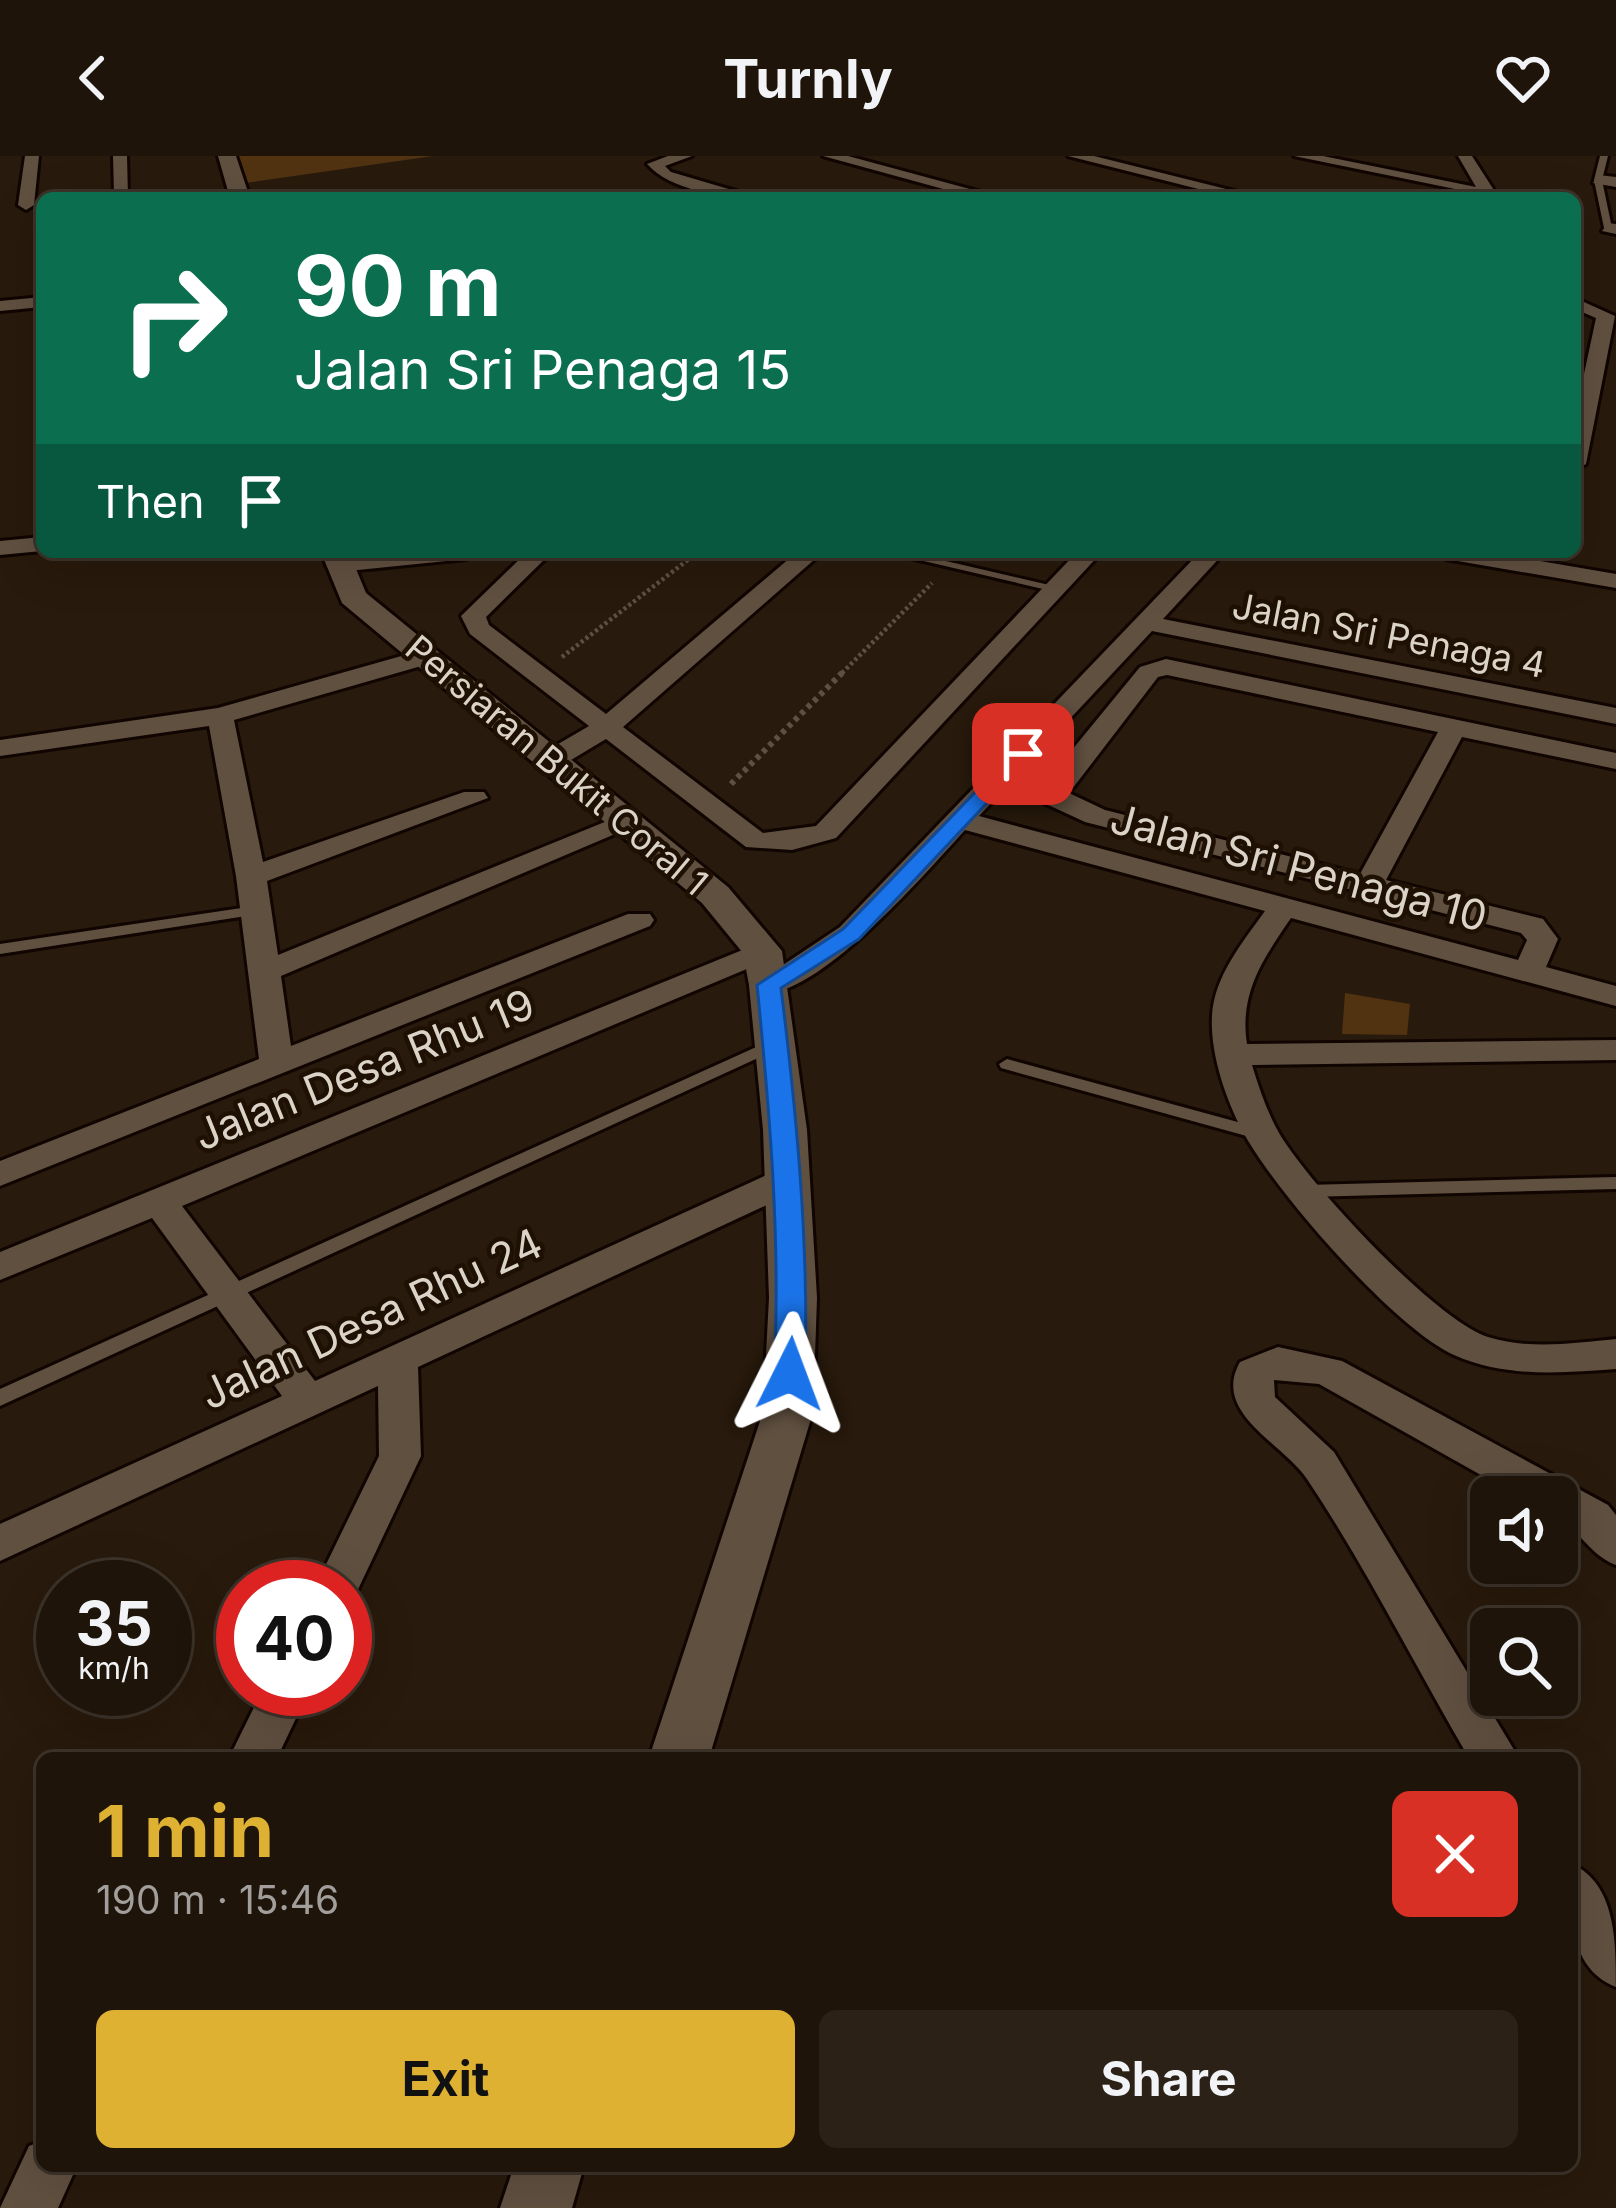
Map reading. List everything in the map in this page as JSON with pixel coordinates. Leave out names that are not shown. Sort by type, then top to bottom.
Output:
[{"type":"street","points":[[6,211],[34,205],[32,156]]},
{"type":"street","points":[[119,156],[122,192]]},
{"type":"street","points":[[227,156],[238,192]]},
{"type":"street","points":[[685,156],[656,164],[666,175],[729,192]]},
{"type":"street","points":[[830,156],[971,192]]},
{"type":"street","points":[[1075,156],[1228,192]]},
{"type":"street","points":[[1135,170],[1174,156]]},
{"type":"street","points":[[1301,156],[1471,192]]},
{"type":"street","points":[[1466,156],[1488,192]]},
{"type":"street","points":[[0,306],[36,303]]},
{"type":"street","points":[[1581,306],[1606,316],[1609,343],[1581,443]]},
{"type":"street","points":[[0,548],[36,545]]},
{"type":"street","name":"Persiaran Bukit Coral 1","points":[[336,558],[353,597],[715,895],[765,968]]},
{"type":"street","points":[[534,558],[473,616],[479,629],[756,841],[808,841],[826,832],[1084,558]]},
{"type":"street","points":[[551,760],[607,728],[804,558]]},
{"type":"street","name":"Jalan Desa Rhu 19","points":[[0,1267],[851,934],[972,823],[1208,558]]},
{"type":"street","points":[[1517,558],[1552,561],[1616,581]]},
{"type":"street","name":"Jalan Sri Penaga 4","points":[[1147,623],[1616,716]]},
{"type":"street","points":[[0,748],[220,716],[426,657]]},
{"type":"street","points":[[1067,808],[1054,797],[1058,784],[1149,672],[1166,667],[1616,760]]},
{"type":"street","points":[[220,716],[251,876],[277,1065]]},
{"type":"street","points":[[1369,884],[1454,727]]},
{"type":"street","points":[[251,876],[474,798]]},
{"type":"street","points":[[972,823],[1067,808],[1532,926],[1543,939],[1528,972]]},
{"type":"street","points":[[262,972],[627,823]]},
{"type":"street","name":"Jalan Sri Penaga 10","points":[[972,823],[1616,996]]},
{"type":"street","points":[[1284,906],[1234,984],[1228,1019],[1261,1134],[1306,1191],[1421,1311],[1459,1342],[1513,1361],[1616,1354]]},
{"type":"street","points":[[0,1174],[639,920]]},
{"type":"street","points":[[681,1752],[788,1412],[793,1298],[777,1042],[765,968]]},
{"type":"street","points":[[1235,1055],[1616,1051]]},
{"type":"street","name":"Jalan Desa Rhu 24","points":[[0,1543],[784,1181]]},
{"type":"street","points":[[159,1202],[308,1400]]},
{"type":"street","points":[[350,1560],[400,1456],[398,1358]]},
{"type":"street","points":[[1491,1752],[1319,1463],[1255,1402],[1254,1372],[1278,1362],[1328,1371],[1593,1517],[1616,1547]]},
{"type":"street","points":[[256,1752],[274,1716]]},
{"type":"street","points":[[1578,1898],[1616,1962]]},
{"type":"street","points":[[28,2208],[46,2172]]},
{"type":"street","points":[[536,2208],[547,2172]]},
{"type":"lane","points":[[1604,156],[1612,228]]},
{"type":"lane","points":[[918,558],[1056,588]]},
{"type":"lane","points":[[0,949],[255,911]]},
{"type":"lane","points":[[0,1398],[777,1042]]},
{"type":"lane","points":[[1007,1064],[1261,1134]]},
{"type":"lane","points":[[1306,1191],[1616,1183]]},
{"type":"path","points":[[538,675],[690,558]]},
{"type":"path","points":[[709,806],[950,565]]},
{"type":"shaded area","points":[[238,156],[433,156],[246,183]]},
{"type":"shaded area","points":[[1345,993],[1410,1004],[1407,1035],[1342,1034]]},
{"type":"route","points":[[790,1374],[793,1298],[785,1130],[769,985],[851,934],[1023,754]]}]
